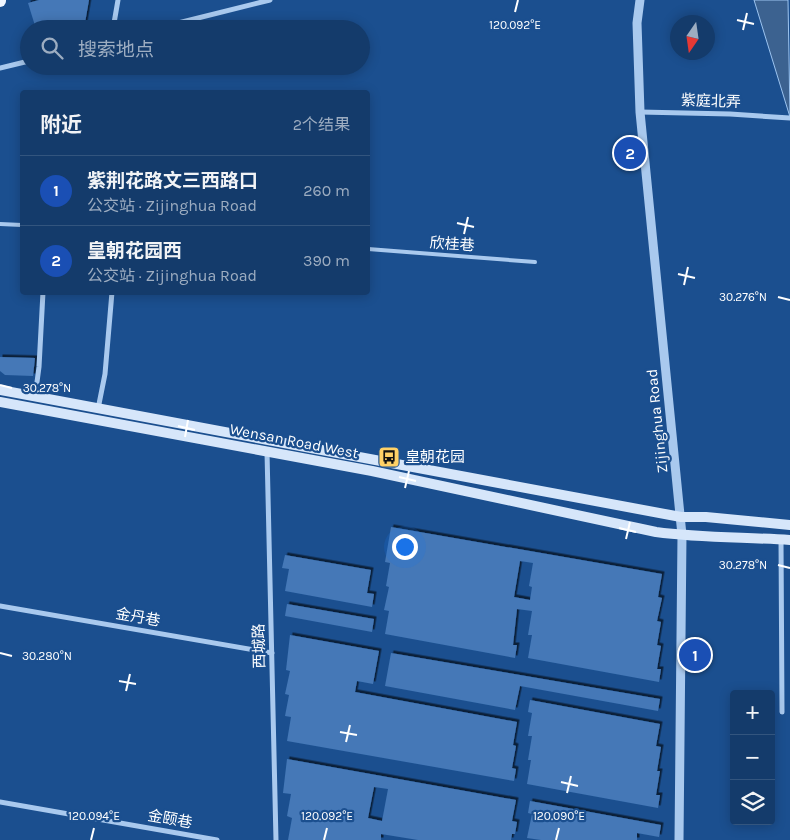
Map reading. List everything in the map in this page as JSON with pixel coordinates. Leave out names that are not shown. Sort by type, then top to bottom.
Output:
[{"type":"main road","name":"Wensan Road West","points":[[0,390],[681,517],[706,517],[790,525]]},
{"type":"main road","name":"Wensan Road West","points":[[0,402],[267,452],[682,535],[736,536],[786,540]]},
{"type":"street","points":[[115,20],[118,0]]},
{"type":"street","points":[[190,20],[270,0]]},
{"type":"street","name":"Zijinghua Road","points":[[640,0],[637,23],[640,112],[682,535],[679,840]]},
{"type":"street","points":[[0,68],[20,63]]},
{"type":"street","name":"紫庭北弄","points":[[640,112],[790,118]]},
{"type":"street","points":[[35,397],[39,367],[43,295]]},
{"type":"street","points":[[98,409],[105,374],[112,295]]},
{"type":"street","name":"西城路","points":[[267,452],[276,840]]},
{"type":"street","points":[[782,712],[786,540]]},
{"type":"street","name":"金丹巷","points":[[0,606],[272,653]]},
{"type":"street","name":"金颐巷","points":[[0,802],[217,840]]},
{"type":"lane","points":[[0,224],[20,225]]},
{"type":"lane","name":"欣桂巷","points":[[370,249],[535,262]]},
{"type":"water","points":[[754,0],[788,0],[790,117]]},
{"type":"building","points":[[39,0],[89,0],[86,20],[33,20],[28,3]]},
{"type":"building","points":[[0,357],[35,358],[33,376],[5,375],[0,371]]},
{"type":"building","points":[[391,527],[662,574],[658,597],[662,598],[657,621],[661,622],[657,645],[661,646],[657,669],[661,669],[659,682],[528,658],[532,635],[528,635],[532,611],[517,609],[513,645],[517,645],[515,658],[385,634],[389,611],[384,610],[389,587],[386,586],[390,563],[385,562]],"holes":[[[520,561],[533,563],[529,586],[532,587],[530,600],[514,597]]]},
{"type":"building","points":[[285,555],[371,570],[367,593],[374,594],[372,607],[285,591],[289,569],[282,568]]},
{"type":"building","points":[[287,604],[374,619],[372,632],[285,616]]},
{"type":"building","points":[[290,635],[379,651],[373,684],[357,681],[355,692],[517,722],[513,745],[516,746],[512,768],[516,769],[514,781],[287,741],[291,717],[285,716],[289,695],[285,694],[290,671],[286,670]]},
{"type":"building","points":[[391,653],[660,699],[658,711],[520,686],[515,710],[385,686]]},
{"type":"building","points":[[530,700],[660,724],[656,746],[661,747],[657,771],[660,771],[656,795],[660,795],[658,808],[527,784],[532,736],[528,736],[532,713],[528,712]]},
{"type":"building","points":[[287,759],[516,800],[512,821],[517,822],[515,834],[512,834],[511,840],[418,840],[381,834],[381,840],[288,840],[292,818],[287,816],[291,794],[283,793]],"holes":[[[374,787],[388,789],[382,821],[368,818]]]},
{"type":"building","points":[[530,801],[661,825],[659,837],[637,833],[637,840],[541,840],[527,838],[532,814],[528,813]]},
{"type":"place","name":"皇朝花园西","points":[[630,153]]},
{"type":"place","name":"皇朝花园","points":[[389,457]]},
{"type":"place","name":"紫荆花路文三西路口","points":[[695,655]]}]
